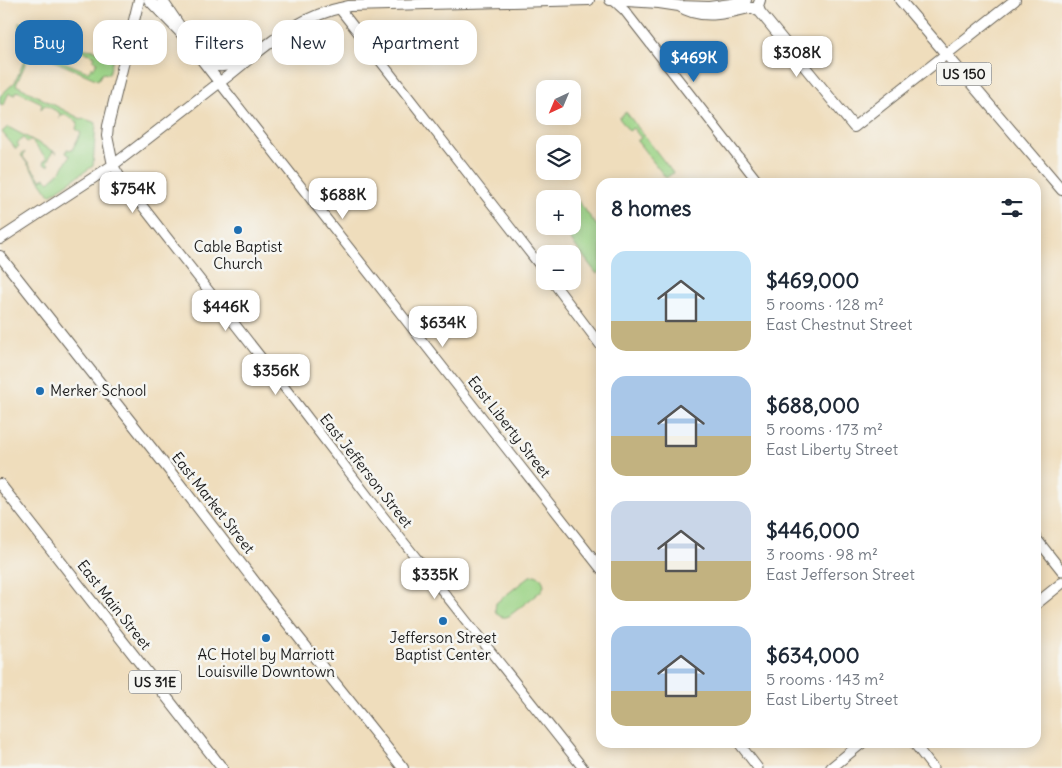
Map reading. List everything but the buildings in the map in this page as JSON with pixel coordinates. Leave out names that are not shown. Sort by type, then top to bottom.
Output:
[{"type":"main road","points":[[113,165],[108,144],[108,126],[140,0]]},
{"type":"main road","name":"East Liberty Street","points":[[140,0],[177,30]]},
{"type":"main road","points":[[162,0],[177,22]]},
{"type":"main road","points":[[0,239],[113,165],[296,24],[324,12],[359,6],[589,0]]},
{"type":"main road","points":[[612,0],[679,6],[720,6],[746,0]]},
{"type":"main road","points":[[760,0],[758,6],[760,12],[854,127],[1015,0]]},
{"type":"main road","name":"US 150","points":[[900,0],[1062,190]]},
{"type":"main road","points":[[679,6],[688,12],[698,14],[720,14],[749,8],[760,12]]},
{"type":"main road","points":[[262,43],[268,44]]},
{"type":"main road","name":"East Liberty Street","points":[[207,65],[219,82]]},
{"type":"main road","points":[[214,65],[226,67],[230,65]]},
{"type":"main road","name":"East Market Street","points":[[0,256],[268,599],[403,768]]},
{"type":"main road","name":"East Main Street","points":[[0,484],[222,768]]},
{"type":"main road","points":[[1041,600],[1062,584]]},
{"type":"main road","points":[[831,768],[856,748]]},
{"type":"street","points":[[612,0],[624,11],[755,178]]},
{"type":"street","points":[[339,8],[536,260]]},
{"type":"street","name":"East Liberty Street","points":[[219,82],[596,563]]},
{"type":"street","name":"East Jefferson Street","points":[[113,165],[122,180],[379,511],[583,768]]},
{"type":"street","points":[[559,290],[596,339]]},
{"type":"street","points":[[1041,544],[1062,570]]},
{"type":"street","points":[[743,748],[758,768]]},
{"type":"street","points":[[918,748],[933,768]]},
{"type":"green space","points":[[83,48],[93,50],[93,55],[83,51]]},
{"type":"green space","points":[[22,65],[25,65],[16,85],[81,119],[96,123],[93,166],[50,195],[21,155],[25,152],[23,157],[41,180],[45,178],[49,182],[61,171],[70,156],[66,153],[67,149],[72,150],[81,133],[76,129],[78,122],[63,114],[59,118],[60,113],[45,105],[41,109],[42,103],[17,91],[14,95],[9,93],[3,105],[0,104],[0,96],[15,82]]},
{"type":"green space","points":[[63,65],[71,65],[88,72],[91,68],[94,68],[96,65],[111,65],[109,74],[102,73],[98,80]]},
{"type":"green space","points":[[626,112],[673,173],[666,178],[637,141],[641,138],[633,128],[629,131],[619,118]]},
{"type":"green space","points":[[8,127],[57,153],[53,151],[47,162],[50,165],[45,165],[43,162],[47,159],[31,140],[27,142],[23,138],[17,143],[19,146],[16,149],[2,132]]},
{"type":"green space","points":[[581,205],[596,224],[596,273],[581,253],[581,245],[575,245],[567,235],[581,235]]},
{"type":"green space","points":[[535,575],[543,582],[544,586],[541,591],[509,616],[502,617],[497,614],[495,610],[496,603],[530,576]]},
{"type":"place","name":"Cable Baptist Church","points":[[238,230]]},
{"type":"place","name":"Merker School","points":[[40,391]]},
{"type":"place","name":"Jefferson Street Baptist Center","points":[[443,621]]},
{"type":"place","name":"AC Hotel by Marriott Louisville Downtown","points":[[266,638]]}]
